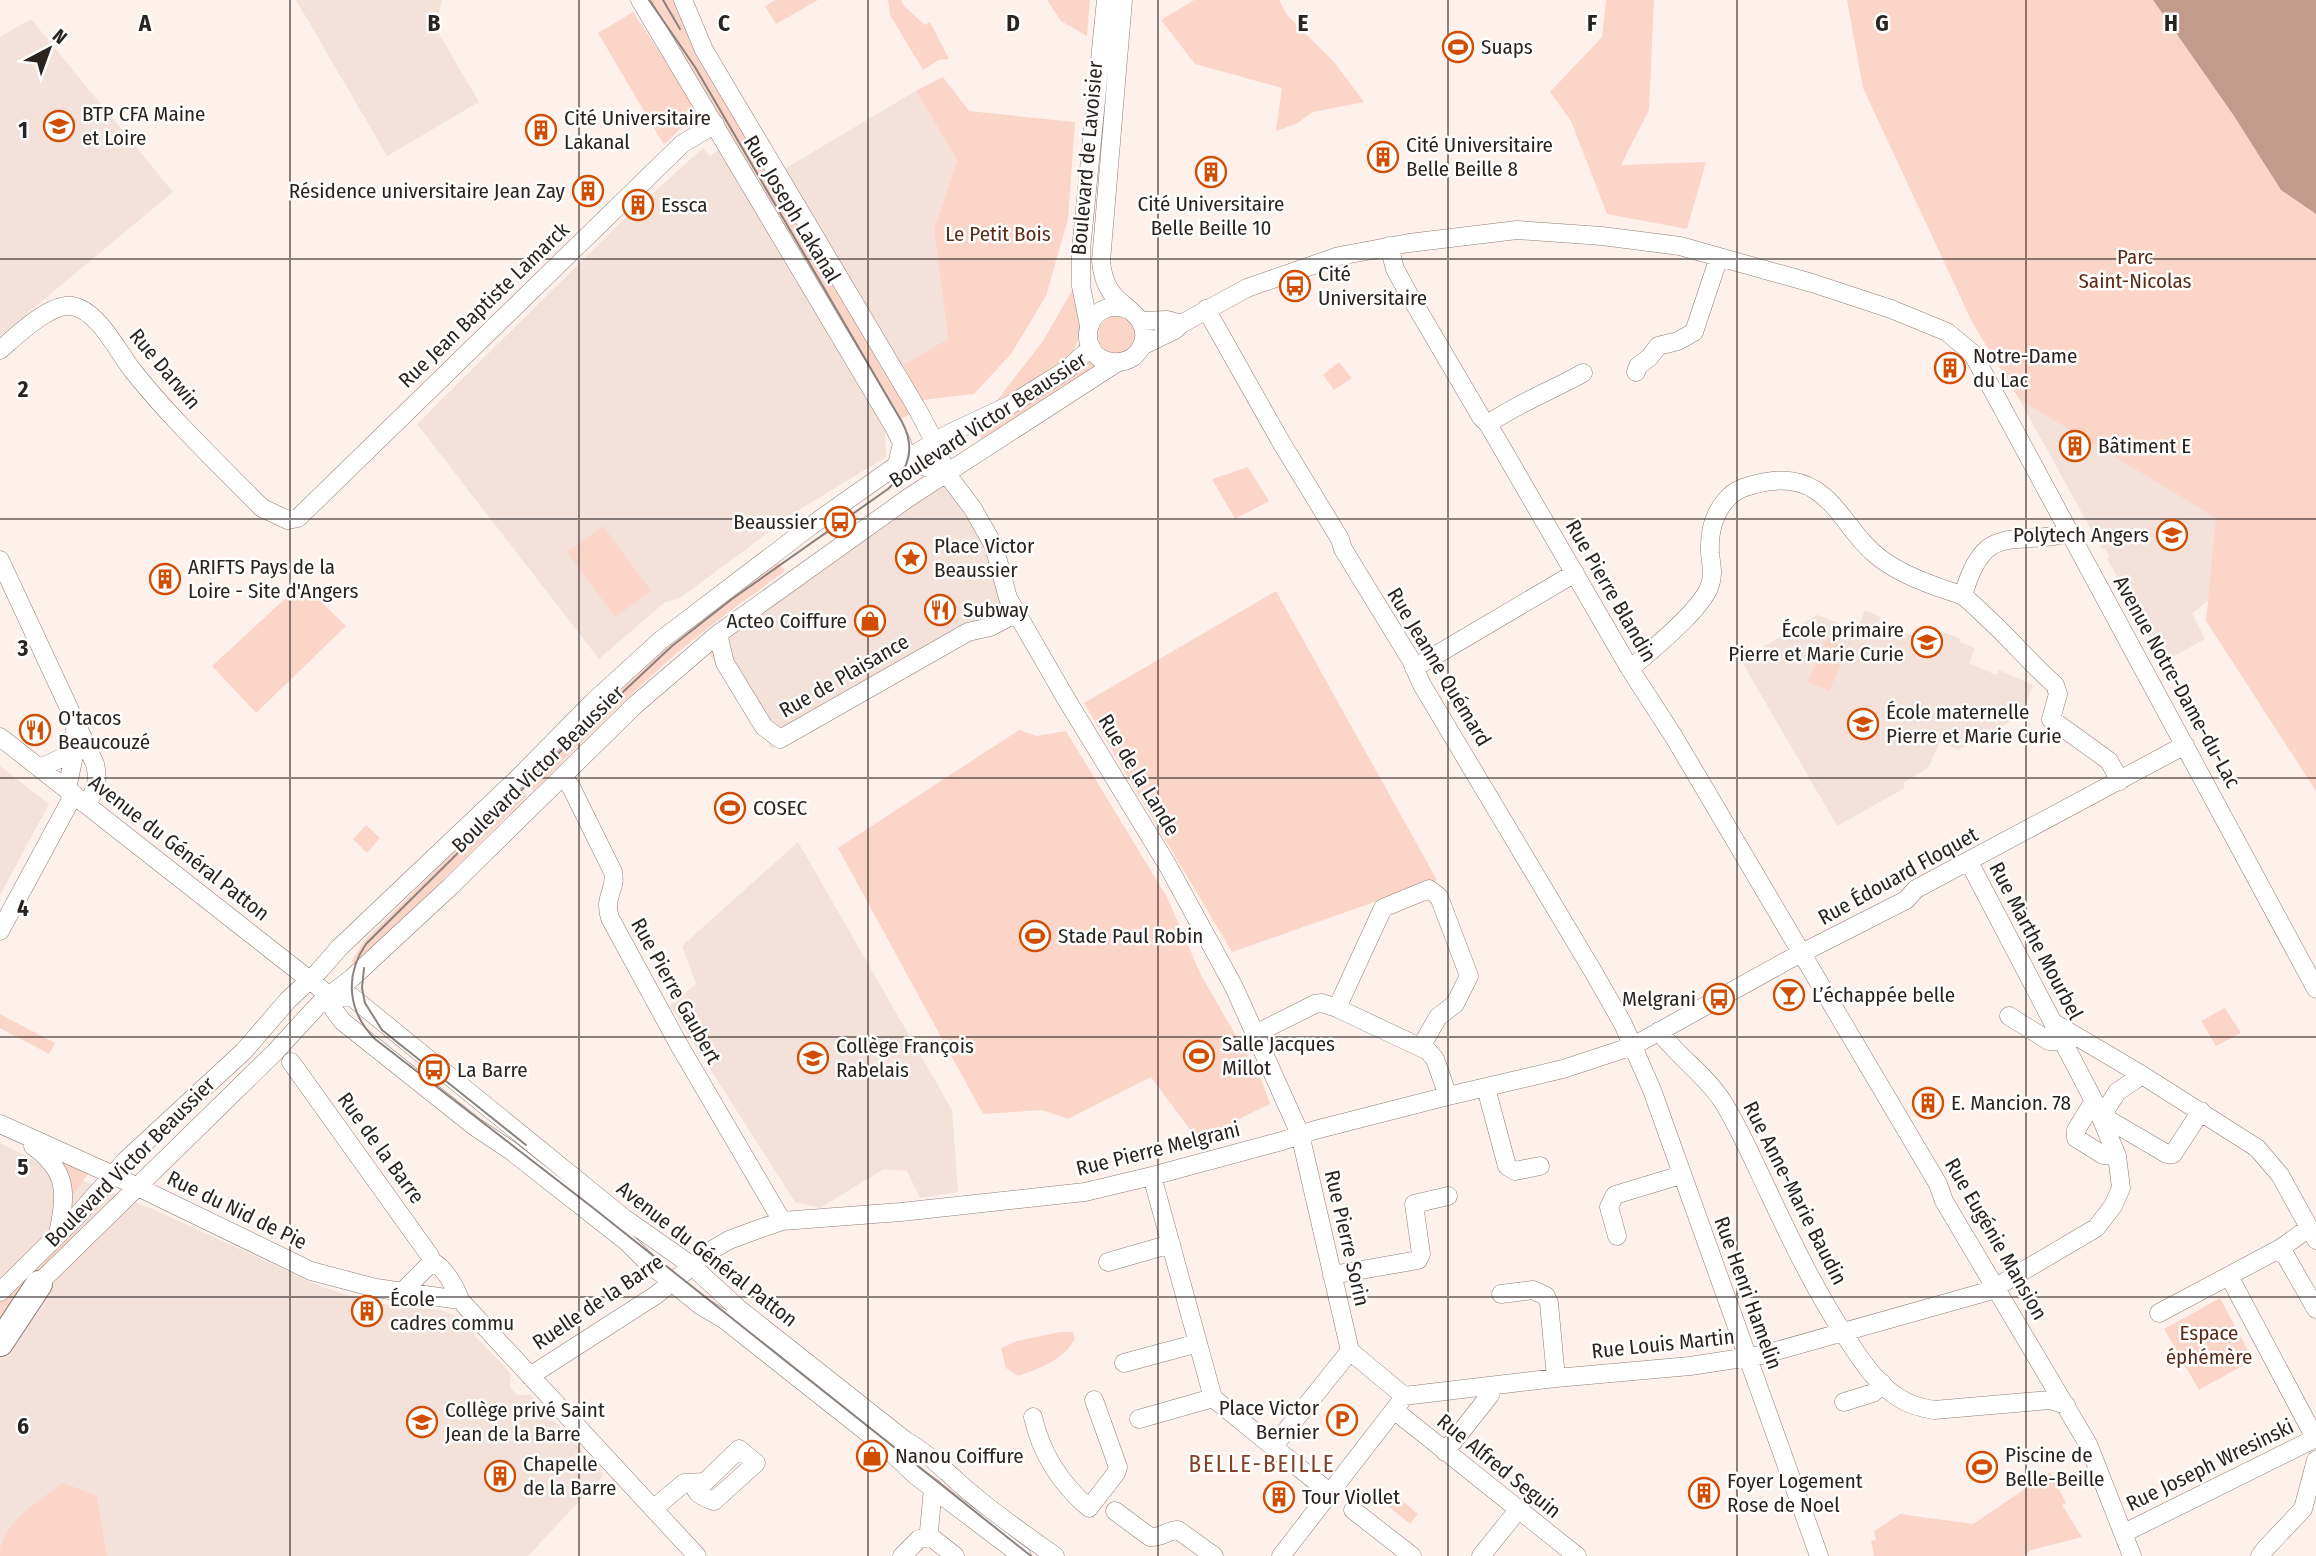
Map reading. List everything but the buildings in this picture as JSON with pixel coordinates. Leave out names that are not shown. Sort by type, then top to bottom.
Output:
[{"type":"highway","points":[[0,1343],[43,1281]]},
{"type":"street","name":"Rue Joseph Lakanal","points":[[640,0],[715,124],[903,455]]},
{"type":"street","name":"Rue Joseph Lakanal","points":[[683,0],[704,50],[896,372],[935,443]]},
{"type":"street","name":"Boulevard de Lavoisier","points":[[1089,327],[1081,286],[1081,250],[1106,0]]},
{"type":"street","name":"Boulevard de Lavoisier","points":[[1123,0],[1101,261],[1102,277],[1108,289],[1135,316]]},
{"type":"street","name":"Rue Jean Baptiste Lamarck","points":[[288,520],[303,514],[682,144],[715,124]]},
{"type":"street","points":[[1142,346],[1247,288],[1339,256],[1389,246],[1517,230],[1602,236],[1680,246],[1719,257],[1694,332],[1678,341],[1658,346],[1650,357],[1637,366],[1636,372]]},
{"type":"street","name":"Rue Pierre Blandin","points":[[1389,246],[1395,269],[1407,291],[1801,955]]},
{"type":"street","name":"Avenue Notre-Dame-du-Lac","points":[[1719,257],[1846,293],[1947,332],[1972,353],[2316,989]]},
{"type":"street","name":"Rue Darwin","points":[[0,350],[54,309],[69,306],[87,312],[117,347],[132,370],[262,508],[288,520]]},
{"type":"street","points":[[1135,316],[1144,331],[1142,346],[1135,356],[1118,362],[1102,359],[1091,346],[1089,327],[1096,314],[1108,307],[1135,316],[1181,324]]},
{"type":"street","name":"Rue Jeanne Quémard","points":[[1206,309],[1422,685],[1594,973],[1633,1046]]},
{"type":"street","name":"Boulevard Victor Beaussier","points":[[0,1292],[126,1160],[244,1051],[288,1000],[310,981],[340,947],[517,779],[593,702],[662,640],[903,455],[935,443],[946,435],[1010,405],[1068,369],[1091,346]]},
{"type":"street","name":"Boulevard Victor Beaussier","points":[[0,1321],[275,1052],[322,1001],[451,886],[634,706],[698,651],[800,574],[946,473],[1118,362]]},
{"type":"street","points":[[1488,424],[1514,407],[1583,373]]},
{"type":"street","name":"Rue de la Lande","points":[[935,443],[946,473],[973,509],[994,546],[1008,598],[1179,884],[1217,953],[1300,1134]]},
{"type":"street","points":[[903,455],[914,463],[946,473]]},
{"type":"street","points":[[1630,669],[1706,594],[1712,573],[1712,523],[1727,498],[1741,488],[1778,480],[1806,486],[1836,507],[1860,540],[1880,558],[1901,572],[1963,596],[2055,685],[2058,694],[2051,719],[2109,761],[2120,781]]},
{"type":"street","points":[[1963,596],[1974,565],[1984,552],[1998,542],[2070,534]]},
{"type":"street","points":[[0,559],[95,764],[97,786],[76,795]]},
{"type":"street","points":[[1414,668],[1575,573]]},
{"type":"street","name":"Rue de Plaisance","points":[[718,634],[725,663],[764,727],[780,739],[968,632],[990,627],[1017,613]]},
{"type":"street","points":[[698,651],[725,663]]},
{"type":"street","points":[[0,932],[76,795],[74,721]]},
{"type":"street","name":"Avenue du Général Patton","points":[[0,737],[330,996],[352,997],[624,1218],[691,1265],[739,1309],[906,1441],[930,1456],[1027,1537],[1055,1556]]},
{"type":"street","points":[[40,768],[61,760],[76,744]]},
{"type":"street","name":"Rue Édouard Floquet","points":[[1633,1046],[1906,900],[1916,889],[2185,745]]},
{"type":"street","points":[[74,762],[83,759],[95,764]]},
{"type":"street","name":"Rue Pierre Gaubert","points":[[562,777],[580,806],[614,877],[607,901],[610,918],[679,1045],[782,1222]]},
{"type":"street","name":"Rue Marthe Mourbel","points":[[1969,862],[2098,1108],[2117,1156],[2121,1188],[2113,1206],[2096,1228],[1996,1287]]},
{"type":"street","points":[[1337,1008],[1383,908],[1429,889],[1439,897],[1469,976],[1455,1004],[1438,1017],[1421,1046]]},
{"type":"street","name":"Rue Eugénie Mansion","points":[[1801,955],[1938,1184],[1944,1201],[2096,1459],[2132,1556]]},
{"type":"street","name":"Avenue du Général Patton","points":[[330,996],[334,1010],[342,1021],[627,1242],[671,1282],[700,1305],[725,1320],[888,1449],[911,1472],[1022,1556]]},
{"type":"street","points":[[1255,1034],[1322,1003],[1421,1046],[1435,1059],[1448,1096]]},
{"type":"street","name":"Rue Marthe Mourbel","points":[[2009,1016],[2049,1041],[2063,1041]]},
{"type":"street","points":[[2054,1023],[2248,1140],[2266,1156],[2280,1175],[2313,1234],[2280,1248],[2159,1313]]},
{"type":"street","name":"Rue Anne-Marie Baudin","points":[[1659,1031],[1668,1044],[1722,1100],[1815,1284],[1874,1377],[1899,1398],[1921,1408],[2050,1400],[2066,1405]]},
{"type":"street","name":"Rue Pierre Melgrani","points":[[691,1265],[729,1240],[782,1222],[1085,1192],[1300,1134],[1563,1069],[1633,1046]]},
{"type":"street","name":"Rue Henri Hamelin","points":[[1633,1046],[1652,1090],[1819,1556]]},
{"type":"street","name":"Rue de la Barre","points":[[291,1062],[432,1262],[438,1264],[460,1300],[697,1556]]},
{"type":"street","points":[[2117,1156],[2103,1155],[2076,1138],[2076,1130],[2117,1092],[2142,1075]]},
{"type":"street","points":[[1486,1088],[1507,1166],[1515,1171],[1540,1166]]},
{"type":"street","points":[[2098,1108],[2132,1135],[2167,1154],[2173,1154],[2201,1111]]},
{"type":"street","name":"Rue du Nid de Pie","points":[[2,1125],[113,1175],[311,1271],[376,1288],[460,1300]]},
{"type":"street","name":"Rue du Nid de Pie","points":[[2,1125],[49,1158],[57,1169],[65,1192],[58,1234]]},
{"type":"street","name":"Rue Pierre Sorin","points":[[1300,1134],[1350,1351]]},
{"type":"street","name":"Boulevard Victor Beaussier","points":[[43,1281],[61,1253],[119,1188],[120,1182],[113,1175]]},
{"type":"street","points":[[1617,1236],[1609,1207],[1615,1195],[1681,1175]]},
{"type":"street","points":[[1152,1176],[1213,1398],[1329,1492]]},
{"type":"street","points":[[1332,1275],[1418,1260],[1420,1254],[1415,1204],[1448,1196]]},
{"type":"street","points":[[1108,1262],[1171,1244]]},
{"type":"street","points":[[2280,1248],[2316,1309]]},
{"type":"street","points":[[405,1293],[408,1286],[432,1262]]},
{"type":"street","name":"Ruelle de la Barre","points":[[530,1376],[656,1295],[691,1265]]},
{"type":"street","points":[[2229,1276],[2316,1438]]},
{"type":"street","name":"Rue Louis Martin","points":[[1399,1403],[1492,1386],[1747,1358],[1996,1287]]},
{"type":"street","points":[[1501,1294],[1533,1290],[1546,1296],[1549,1303],[1556,1378]]},
{"type":"street","points":[[1124,1363],[1198,1343]]},
{"type":"street","points":[[1273,1447],[1350,1351],[1399,1403],[1280,1556]]},
{"type":"street","points":[[1844,1402],[1873,1393],[1882,1383]]},
{"type":"street","points":[[1445,1452],[1490,1395],[1492,1386]]},
{"type":"street","points":[[1139,1419],[1213,1398]]},
{"type":"street","points":[[1033,1417],[1043,1447],[1064,1484],[1089,1508],[1118,1467],[1094,1400]]},
{"type":"street","name":"Rue Alfred Seguin","points":[[1399,1403],[1445,1452],[1577,1556]]},
{"type":"street","name":"Rue Joseph Wresinski","points":[[2124,1533],[2316,1438]]},
{"type":"street","points":[[2260,1556],[2303,1509],[2316,1460]]},
{"type":"street","points":[[653,1509],[684,1483],[694,1484]]},
{"type":"street","points":[[933,1488],[929,1531],[931,1537],[955,1556]]},
{"type":"street","points":[[1353,1510],[1412,1556]]},
{"type":"street","points":[[1481,1556],[1518,1510]]},
{"type":"street","points":[[1115,1511],[1156,1538],[1178,1530],[1214,1556]]},
{"type":"street","points":[[902,1556],[919,1539],[931,1537]]},
{"type":"shaded area","points":[[296,0],[442,0],[435,27],[479,102],[387,156]]},
{"type":"shaded area","points":[[2153,0],[2316,0],[2316,214],[2281,190],[2234,116]]},
{"type":"shaded area","name":"BTP CFA Maine et Loire","points":[[31,19],[173,192],[0,336],[0,37]]},
{"type":"shaded area","points":[[916,91],[957,160],[934,229],[948,340],[900,367],[784,169]]},
{"type":"shaded area","points":[[703,148],[710,156],[719,150],[885,430],[886,457],[796,512],[680,598],[665,602],[599,659],[417,424],[622,221]]},
{"type":"shaded area","name":"Polytech Angers","points":[[2019,399],[2243,523],[2264,560],[2192,613],[2205,639],[2163,662],[2107,558],[2109,556],[2105,548],[2102,549]]},
{"type":"shaded area","points":[[942,481],[983,540],[1009,608],[772,749],[708,652]]},
{"type":"shaded area","points":[[1865,610],[1881,617],[1879,622],[1923,640],[1929,626],[1960,639],[1960,642],[1975,648],[1969,663],[1996,675],[1999,670],[2033,685],[2021,716],[1958,750],[1940,742],[1928,768],[1903,783],[1905,788],[1837,826],[1741,660],[1817,615],[1857,630]]},
{"type":"shaded area","points":[[0,766],[49,804],[0,895]]},
{"type":"shaded area","name":"Collège François Rabelais","points":[[798,842],[952,1110],[958,1192],[920,1198],[907,1171],[884,1169],[820,1208],[795,1202],[670,1006],[696,984],[682,946]]},
{"type":"shaded area","points":[[0,1143],[322,1287],[373,1303],[441,1310],[456,1316],[505,1367],[511,1375],[510,1387],[517,1395],[530,1395],[602,1472],[602,1477],[528,1556],[0,1556]]},
{"type":"green space","points":[[645,0],[677,0],[768,169],[753,178]]},
{"type":"green space","points":[[775,0],[818,0],[776,24],[765,6]]},
{"type":"green space","points":[[888,0],[901,0],[925,25],[930,22],[949,59],[939,60],[923,70],[890,15]]},
{"type":"green space","points":[[1047,0],[1090,0],[1087,36],[1061,21]]},
{"type":"green space","points":[[1194,0],[1279,0],[1287,15],[1335,63],[1364,102],[1313,112],[1296,124],[1276,131],[1282,88],[1195,64],[1161,20]]},
{"type":"green space","points":[[1606,0],[1654,0],[1649,110],[1621,165],[1706,162],[1687,229],[1607,214],[1571,121],[1550,92],[1602,37]]},
{"type":"green space","name":"Parc Saint-Nicolas","points":[[1847,0],[2153,0],[2234,116],[2281,190],[2316,214],[2316,791],[2206,621],[2216,518],[2019,399],[1973,324],[1863,88]]},
{"type":"green space","points":[[633,12],[693,102],[687,122],[664,145],[598,33]]},
{"type":"green space","name":"Le Petit Bois","points":[[943,77],[969,111],[1075,122],[1068,219],[1046,296],[1011,354],[974,394],[922,400],[903,365],[948,339],[934,229],[957,160],[916,91]]},
{"type":"green space","points":[[772,175],[912,413],[896,422],[757,185]]},
{"type":"green space","points":[[1074,287],[1083,327],[1071,357],[998,403],[998,399],[1043,341]]},
{"type":"green space","points":[[1117,316],[1130,322],[1136,335],[1130,348],[1117,354],[1104,348],[1098,335],[1104,322]]},
{"type":"green space","points":[[1089,355],[1103,366],[982,440],[976,431],[1081,367]]},
{"type":"green space","points":[[1339,362],[1352,378],[1334,390],[1323,375]]},
{"type":"green space","points":[[1248,467],[1269,501],[1235,519],[1212,479]]},
{"type":"green space","points":[[603,526],[651,591],[615,617],[567,552]]},
{"type":"green space","points":[[778,562],[785,571],[711,625],[669,660],[533,791],[525,782],[610,698],[692,627]]},
{"type":"green space","points":[[302,583],[346,626],[256,713],[212,666]]},
{"type":"green space","points":[[1276,591],[1437,880],[1232,952],[1084,703]]},
{"type":"green space","points":[[1827,638],[1848,647],[1829,691],[1808,682]]},
{"type":"green space","name":"Stade Paul Robin","points":[[1019,730],[1037,736],[1066,731],[1167,897],[1201,975],[1261,1079],[1270,1104],[1197,1139],[1151,1077],[1068,1119],[1042,1110],[983,1114],[838,848]]},
{"type":"green space","points":[[519,787],[527,796],[355,964],[352,961],[364,941]]},
{"type":"green space","points":[[366,825],[380,838],[367,853],[353,839]]},
{"type":"green space","points":[[2225,1008],[2241,1033],[2216,1046],[2201,1021]]},
{"type":"green space","points":[[0,1014],[55,1043],[49,1054],[0,1028]]},
{"type":"green space","points":[[58,1159],[88,1174],[70,1199]]},
{"type":"green space","points":[[74,1229],[76,1232],[0,1316],[0,1300]]},
{"type":"green space","name":"Espace éphémère","points":[[2220,1298],[2253,1360],[2199,1390],[2164,1329]]},
{"type":"green space","points":[[1073,1332],[1075,1338],[1071,1346],[1058,1358],[1018,1376],[1006,1368],[1001,1348],[1017,1341]]},
{"type":"green space","points":[[2050,1472],[2066,1503],[2062,1505],[2082,1537],[2031,1550],[2024,1556],[1874,1556],[1871,1541],[1876,1540],[1874,1531],[1900,1514],[1973,1524]]},
{"type":"green space","points":[[63,1483],[97,1496],[107,1556],[0,1556],[6,1533],[14,1523]]},
{"type":"green space","points":[[1391,1491],[1418,1514],[1410,1524],[1382,1501]]},
{"type":"tram line","points":[[649,0],[695,67],[902,422],[909,441],[908,458],[901,474],[888,489],[732,599],[672,646],[576,736],[366,944],[354,969],[354,1006],[375,1039],[592,1207],[1031,1556]]},
{"type":"tram line","points":[[663,0],[680,29]]},
{"type":"tram line","points":[[364,968],[362,988],[365,1003],[382,1030],[526,1145]]},
{"type":"place","name":"Suaps","points":[[1458,47]]},
{"type":"place","name":"BTP CFA Maine et Loire","points":[[59,126]]},
{"type":"place","name":"Cité Universitaire Lakanal","points":[[541,130]]},
{"type":"place","name":"Cité Universitaire Belle Beille 8","points":[[1383,157]]},
{"type":"place","name":"Cité Universitaire Belle Beille 10","points":[[1211,172]]},
{"type":"place","name":"Résidence universitaire Jean Zay","points":[[588,191]]},
{"type":"place","name":"Essca","points":[[638,205]]},
{"type":"place","name":"Cité Universitaire","points":[[1295,286]]},
{"type":"place","name":"Notre-Dame du Lac","points":[[1950,368]]},
{"type":"place","name":"Bâtiment E","points":[[2075,446]]},
{"type":"place","name":"Beaussier","points":[[840,522]]},
{"type":"place","name":"Polytech Angers","points":[[2172,535]]},
{"type":"place","name":"Place Victor Beaussier","points":[[911,558]]},
{"type":"place","name":"ARIFTS Pays de la Loire - Site d'Angers","points":[[165,579]]},
{"type":"place","name":"Subway","points":[[940,610]]},
{"type":"place","name":"Acteo Coiffure","points":[[870,621]]},
{"type":"place","name":"École primaire Pierre et Marie Curie","points":[[1927,642]]},
{"type":"place","name":"École maternelle Pierre et Marie Curie","points":[[1863,724]]},
{"type":"place","name":"O'tacos Beaucouzé","points":[[35,730]]},
{"type":"place","name":"COSEC","points":[[730,808]]},
{"type":"place","name":"Stade Paul Robin","points":[[1035,936]]},
{"type":"place","name":"L’échappée belle","points":[[1789,995]]},
{"type":"place","name":"Melgrani","points":[[1719,999]]},
{"type":"place","name":"Salle Jacques Millot","points":[[1199,1056]]},
{"type":"place","name":"Collège François Rabelais","points":[[813,1058]]},
{"type":"place","name":"La Barre","points":[[434,1070]]},
{"type":"place","name":"E. Mancion. 78","points":[[1928,1103]]},
{"type":"place","name":"École cadres commu","points":[[367,1311]]},
{"type":"place","name":"Place Victor Bernier","points":[[1342,1420]]},
{"type":"place","name":"Collège privé Saint Jean de la Barre","points":[[422,1422]]},
{"type":"place","name":"Nanou Coiffure","points":[[872,1456]]},
{"type":"place","name":"Piscine de Belle-Beille","points":[[1982,1467]]},
{"type":"place","name":"Chapelle de la Barre","points":[[500,1476]]},
{"type":"place","name":"Foyer Logement Rose de Noel","points":[[1704,1493]]},
{"type":"place","name":"Tour Viollet","points":[[1279,1497]]},
{"type":"district","name":"BELLE-BEILLE","points":[[1262,1464]]}]
